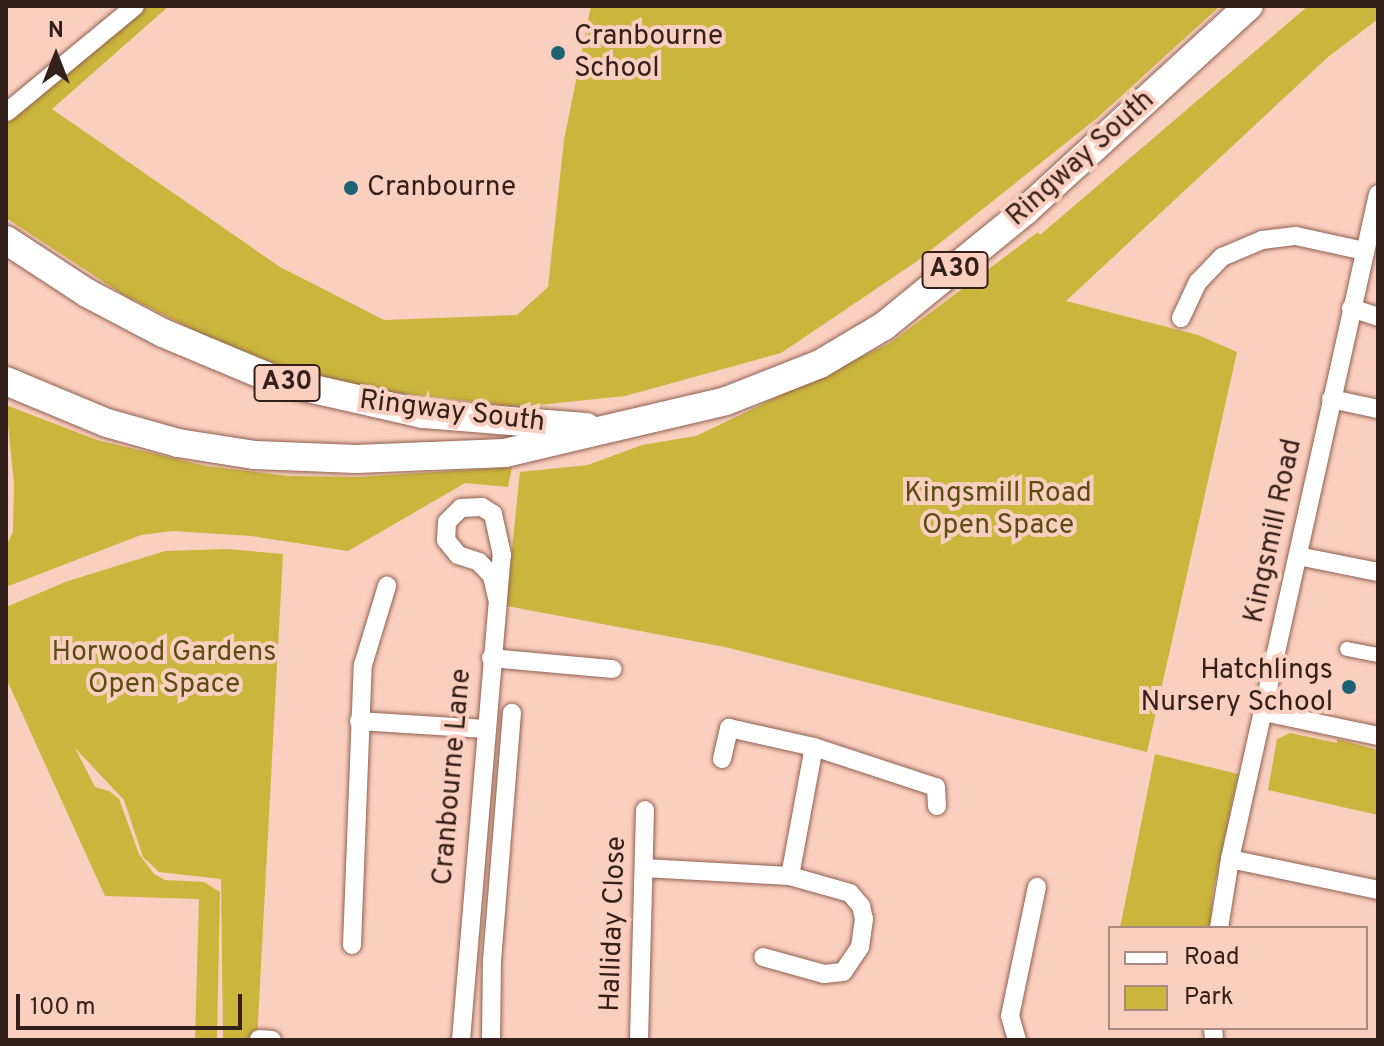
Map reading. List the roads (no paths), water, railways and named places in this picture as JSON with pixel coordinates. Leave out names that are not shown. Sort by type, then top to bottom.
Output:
[{"type":"main road","name":"Ringway South","points":[[6,381],[107,423],[178,443],[255,455],[446,458],[531,448],[599,428],[686,412],[726,401],[820,364],[884,326],[1026,210],[1249,6]]},
{"type":"main road","name":"Ringway South","points":[[6,240],[87,293],[163,333],[278,381],[423,414],[599,428]]},
{"type":"street","points":[[7,112],[135,6]]},
{"type":"street","name":"Kingsmill Road","points":[[1219,926],[1230,859],[1378,194]]},
{"type":"street","points":[[1181,318],[1198,282],[1222,257],[1262,240],[1296,236],[1364,251]]},
{"type":"street","points":[[1351,308],[1378,317]]},
{"type":"street","points":[[1331,399],[1378,409]]},
{"type":"street","name":"Cranbourne Lane","points":[[461,1040],[465,960],[502,555],[493,514],[482,507],[461,508],[447,522],[446,540],[458,555],[479,562],[492,576],[497,598]]},
{"type":"street","points":[[1298,556],[1378,572]]},
{"type":"street","points":[[352,945],[363,665],[387,586]]},
{"type":"street","points":[[1347,649],[1378,655]]},
{"type":"street","points":[[491,658],[613,669]]},
{"type":"street","points":[[1264,712],[1378,736]]},
{"type":"street","name":"Cranbourne Lane","points":[[491,1040],[492,961],[512,713]]},
{"type":"street","points":[[359,721],[485,729]]},
{"type":"street","points":[[722,759],[729,728],[814,747],[936,787],[937,806]]},
{"type":"street","points":[[790,876],[814,747]]},
{"type":"street","name":"Halliday Close","points":[[639,1040],[645,810]]},
{"type":"street","points":[[1230,859],[1378,890]]},
{"type":"street","points":[[644,868],[790,876],[838,889],[856,898],[864,919],[860,947],[848,968],[836,975],[763,957]]},
{"type":"street","points":[[1017,1040],[1010,1016],[1037,887]]},
{"type":"street","points":[[465,960],[492,961]]},
{"type":"place","name":"Cranbourne School","points":[[558,53]]},
{"type":"place","name":"Cranbourne","points":[[351,188]]},
{"type":"place","name":"Hatchlings Nursery School","points":[[1349,687]]},
{"type":"park label","name":"Kingsmill Road Open Space","points":[[998,510]]},
{"type":"park label","name":"Horwood Gardens Open Space","points":[[164,669]]}]
